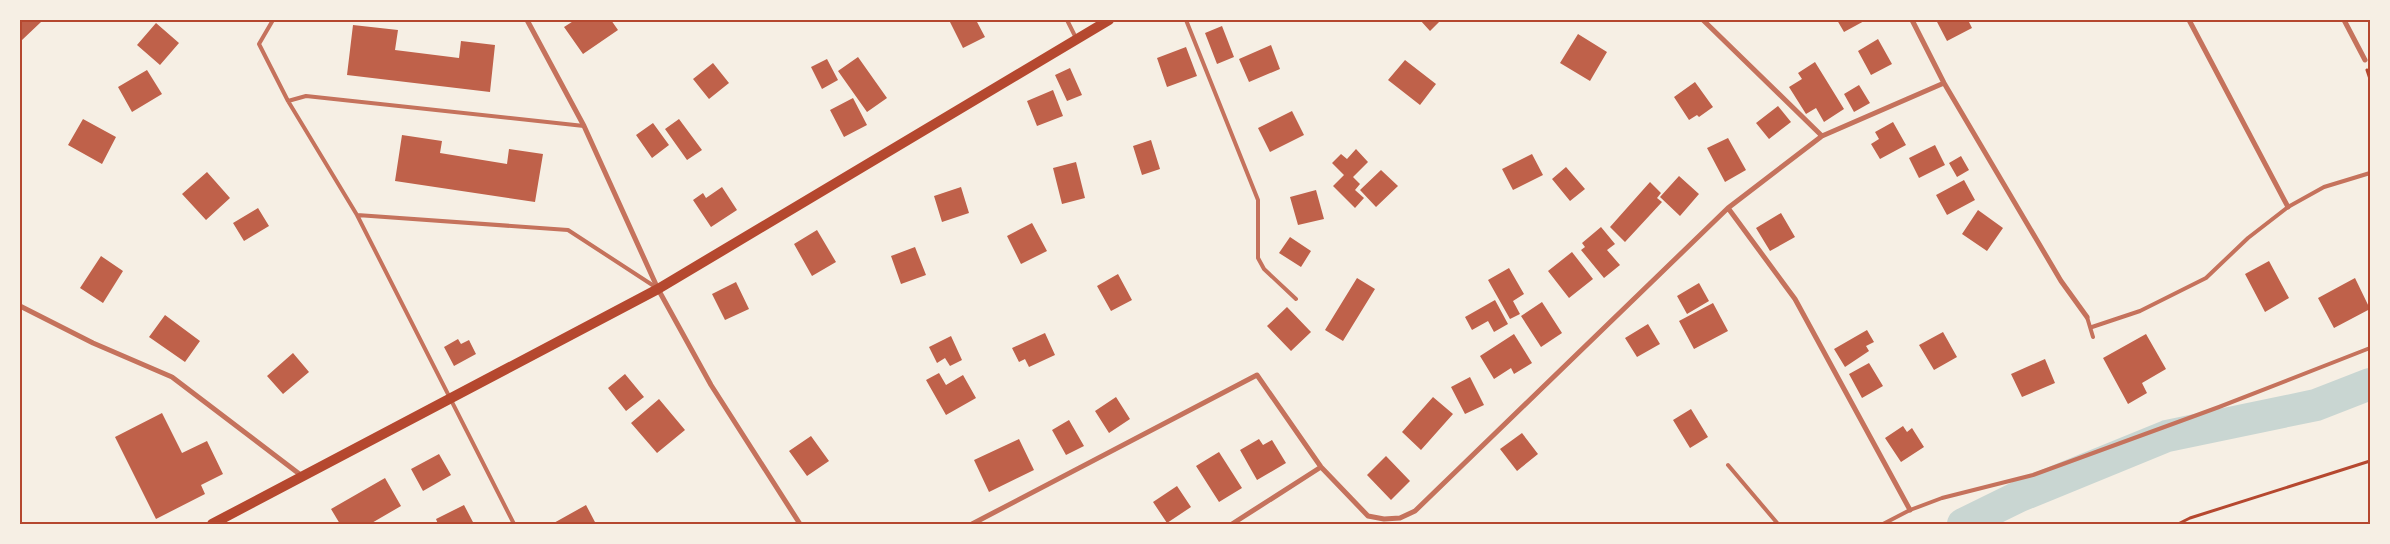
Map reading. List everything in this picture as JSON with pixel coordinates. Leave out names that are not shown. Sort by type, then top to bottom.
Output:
[{"type":"main road","points":[[212,524],[658,289],[1109,20]]},
{"type":"street","points":[[527,20],[584,126],[658,289],[711,385],[800,524]]},
{"type":"street","points":[[1702,20],[1822,136]]},
{"type":"street","points":[[1912,20],[1944,83],[2061,281],[2087,317]]},
{"type":"street","points":[[2189,20],[2288,207]]},
{"type":"street","points":[[2344,20],[2364,60]]},
{"type":"street","points":[[972,524],[1257,376],[1321,467],[1368,516],[1384,519],[1400,518],[1415,512],[1728,208],[1822,136],[1944,83]]},
{"type":"street","points":[[1728,208],[1795,299],[1910,510]]},
{"type":"street","points":[[20,306],[92,343],[172,377],[302,476]]},
{"type":"street","points":[[1232,524],[1321,467]]},
{"type":"lane","points":[[273,20],[259,44],[288,101],[357,216],[514,524]]},
{"type":"lane","points":[[1068,20],[1077,40]]},
{"type":"lane","points":[[1186,20],[1258,200],[1260,214],[1258,258],[1264,269],[1296,298]]},
{"type":"lane","points":[[288,101],[306,96],[584,126]]},
{"type":"lane","points":[[2092,327],[2140,311],[2206,278],[2248,238],[2288,207],[2324,187],[2370,172]]},
{"type":"lane","points":[[357,216],[568,230],[658,289]]},
{"type":"lane","points":[[2087,317],[2092,327],[2093,336]]},
{"type":"lane","points":[[1883,524],[1910,510],[1966,491],[2033,475],[2219,407],[2370,348]]},
{"type":"lane","points":[[1728,465],[1778,524]]},
{"type":"path","points":[[2178,524],[2190,518],[2370,460]]},
{"type":"building","points":[[20,20],[39,20],[41,22],[22,40],[20,38]]},
{"type":"building","points":[[575,20],[611,20],[618,30],[583,54],[564,27]]},
{"type":"building","points":[[949,20],[976,20],[985,37],[963,48]]},
{"type":"building","points":[[1420,20],[1441,20],[1430,31]]},
{"type":"building","points":[[1837,20],[1866,20],[1844,32]]},
{"type":"building","points":[[1936,20],[1968,20],[1972,28],[1947,41]]},
{"type":"building","points":[[156,23],[179,43],[160,65],[137,45]]},
{"type":"building","points":[[353,25],[398,30],[395,50],[459,58],[461,41],[495,45],[490,92],[347,75]]},
{"type":"building","points":[[1222,26],[1234,57],[1217,64],[1205,33]]},
{"type":"building","points":[[1578,34],[1607,52],[1590,81],[1560,63]]},
{"type":"building","points":[[1878,39],[1892,64],[1871,75],[1858,51]]},
{"type":"building","points":[[1271,45],[1280,69],[1249,82],[1239,59]]},
{"type":"building","points":[[1186,47],[1197,76],[1167,87],[1157,58]]},
{"type":"building","points":[[858,57],[887,98],[867,112],[838,71]]},
{"type":"building","points":[[827,59],[838,80],[822,89],[811,67]]},
{"type":"building","points":[[1405,60],[1436,84],[1420,105],[1388,80]]},
{"type":"building","points":[[1815,62],[1844,109],[1824,122],[1816,108],[1806,114],[1789,87],[1802,79],[1798,73]]},
{"type":"building","points":[[713,63],[729,83],[709,99],[693,79]]},
{"type":"building","points":[[1070,68],[1082,95],[1067,101],[1055,75]]},
{"type":"building","points":[[147,70],[162,94],[132,112],[118,87]]},
{"type":"building","points":[[1695,82],[1713,107],[1699,117],[1697,115],[1689,120],[1674,97]]},
{"type":"building","points":[[1859,85],[1870,103],[1854,112],[1844,94]]},
{"type":"building","points":[[1053,90],[1063,116],[1037,126],[1027,101]]},
{"type":"building","points":[[853,98],[867,125],[844,137],[830,110]]},
{"type":"building","points":[[1778,106],[1791,122],[1769,139],[1756,123]]},
{"type":"building","points":[[1292,111],[1304,135],[1270,152],[1258,128]]},
{"type":"building","points":[[83,119],[116,137],[102,164],[68,145]]},
{"type":"building","points":[[679,119],[702,150],[687,160],[665,129]]},
{"type":"building","points":[[1893,122],[1906,145],[1880,159],[1871,144],[1879,139],[1875,132]]},
{"type":"building","points":[[653,123],[669,145],[652,158],[636,135]]},
{"type":"building","points":[[402,135],[442,141],[440,153],[507,164],[509,149],[543,154],[535,202],[395,181]]},
{"type":"building","points":[[1728,138],[1746,170],[1725,182],[1707,148]]},
{"type":"building","points":[[1151,140],[1160,169],[1142,175],[1133,146]]},
{"type":"building","points":[[1935,145],[1945,165],[1919,178],[1909,158]]},
{"type":"building","points":[[1356,149],[1368,162],[1353,177],[1360,184],[1355,190],[1364,198],[1355,208],[1333,186],[1344,175],[1332,163],[1341,154],[1347,159]]},
{"type":"building","points":[[1532,154],[1543,175],[1513,190],[1502,169]]},
{"type":"building","points":[[1961,156],[1969,170],[1957,177],[1949,163]]},
{"type":"building","points":[[1076,162],[1085,198],[1062,204],[1053,168]]},
{"type":"building","points":[[1566,167],[1585,189],[1570,201],[1552,179]]},
{"type":"building","points":[[1381,170],[1398,186],[1376,207],[1360,190]]},
{"type":"building","points":[[207,172],[230,198],[206,220],[182,194]]},
{"type":"building","points":[[1679,176],[1699,194],[1680,216],[1660,197]]},
{"type":"building","points":[[1964,180],[1975,200],[1947,215],[1936,195]]},
{"type":"building","points":[[1650,182],[1661,193],[1657,198],[1662,202],[1625,242],[1610,227]]},
{"type":"building","points":[[722,187],[737,210],[711,227],[693,200],[703,193],[706,198]]},
{"type":"building","points":[[961,187],[969,213],[942,222],[934,196]]},
{"type":"building","points":[[1316,190],[1324,219],[1298,225],[1290,197]]},
{"type":"building","points":[[258,208],[269,226],[244,241],[233,223]]},
{"type":"building","points":[[1978,210],[2003,228],[1987,251],[1962,234]]},
{"type":"building","points":[[1781,213],[1795,237],[1770,251],[1756,228]]},
{"type":"building","points":[[1032,223],[1047,251],[1021,264],[1007,236]]},
{"type":"building","points":[[1601,227],[1615,244],[1607,250],[1620,265],[1604,278],[1581,250],[1585,247],[1582,243]]},
{"type":"building","points":[[817,230],[836,262],[812,276],[794,244]]},
{"type":"building","points":[[1290,237],[1311,251],[1301,267],[1279,253]]},
{"type":"building","points":[[915,247],[926,275],[901,284],[891,256]]},
{"type":"building","points":[[1572,252],[1593,279],[1569,298],[1548,271]]},
{"type":"building","points":[[101,256],[123,271],[103,303],[80,288]]},
{"type":"building","points":[[2269,261],[2289,298],[2265,312],[2245,274]]},
{"type":"building","points":[[1509,268],[1524,294],[1513,301],[1520,314],[1510,319],[1488,280]]},
{"type":"building","points":[[1118,274],[1132,300],[1111,311],[1097,286]]},
{"type":"building","points":[[1357,278],[1375,289],[1343,341],[1325,330]]},
{"type":"building","points":[[2355,278],[2370,309],[2334,328],[2318,298]]},
{"type":"building","points":[[736,282],[749,309],[725,320],[712,294]]},
{"type":"building","points":[[1699,283],[1709,301],[1687,314],[1677,296]]},
{"type":"building","points":[[1495,300],[1508,324],[1494,332],[1488,321],[1472,330],[1465,317]]},
{"type":"building","points":[[1542,302],[1562,333],[1541,347],[1521,316]]},
{"type":"building","points":[[1713,303],[1728,331],[1694,349],[1679,321]]},
{"type":"building","points":[[1287,307],[1311,332],[1291,351],[1267,326]]},
{"type":"building","points":[[165,315],[200,341],[185,362],[149,337]]},
{"type":"building","points":[[1648,324],[1660,344],[1637,357],[1625,338]]},
{"type":"building","points":[[1867,330],[1874,342],[1866,346],[1869,351],[1845,367],[1834,349]]},
{"type":"building","points":[[1943,332],[1957,357],[1934,370],[1919,345]]},
{"type":"building","points":[[1045,333],[1055,355],[1029,367],[1025,359],[1019,362],[1012,348]]},
{"type":"building","points":[[1514,334],[1532,363],[1514,374],[1511,368],[1494,379],[1480,356]]},
{"type":"building","points":[[2146,334],[2166,369],[2142,383],[2147,393],[2128,404],[2103,358]]},
{"type":"building","points":[[951,336],[962,360],[950,366],[945,358],[937,363],[929,347]]},
{"type":"building","points":[[458,339],[461,344],[469,340],[476,354],[454,366],[444,347]]},
{"type":"building","points":[[293,353],[309,372],[283,394],[267,376]]},
{"type":"building","points":[[2045,359],[2055,383],[2022,397],[2011,374]]},
{"type":"building","points":[[1869,363],[1883,386],[1862,398],[1849,374]]},
{"type":"building","points":[[939,373],[946,385],[963,375],[976,398],[946,415],[926,380]]},
{"type":"building","points":[[625,374],[644,397],[626,411],[608,388]]},
{"type":"building","points":[[1470,377],[1484,405],[1465,414],[1451,387]]},
{"type":"building","points":[[1116,397],[1130,419],[1109,433],[1095,411]]},
{"type":"building","points":[[1433,397],[1453,414],[1421,450],[1402,432]]},
{"type":"building","points":[[659,399],[685,430],[657,453],[631,423]]},
{"type":"building","points":[[1691,409],[1708,437],[1690,448],[1673,420]]},
{"type":"building","points":[[162,413],[182,453],[207,441],[223,474],[201,485],[205,494],[156,519],[115,437]]},
{"type":"building","points":[[1069,420],[1084,446],[1066,455],[1052,430]]},
{"type":"building","points":[[1903,426],[1907,432],[1912,428],[1924,447],[1901,462],[1885,438]]},
{"type":"building","points":[[1522,433],[1538,454],[1517,471],[1500,449]]},
{"type":"building","points":[[811,436],[829,461],[807,476],[789,451]]},
{"type":"building","points":[[1019,439],[1034,470],[989,492],[974,460]]},
{"type":"building","points":[[1259,439],[1263,445],[1272,440],[1286,463],[1257,480],[1240,450]]},
{"type":"building","points":[[1219,452],[1242,488],[1219,502],[1196,466]]},
{"type":"building","points":[[439,454],[451,475],[423,491],[411,469]]},
{"type":"building","points":[[1386,456],[1410,481],[1391,500],[1367,475]]},
{"type":"building","points":[[385,478],[401,506],[370,524],[340,524],[331,509]]},
{"type":"building","points":[[1177,486],[1191,507],[1167,523],[1153,502]]},
{"type":"building","points":[[464,505],[474,524],[438,524],[436,519]]},
{"type":"building","points":[[586,505],[596,524],[552,524]]},
{"type":"waterway","points":[[1963,524],[2020,496],[2167,436],[2316,405],[2370,384]]}]
